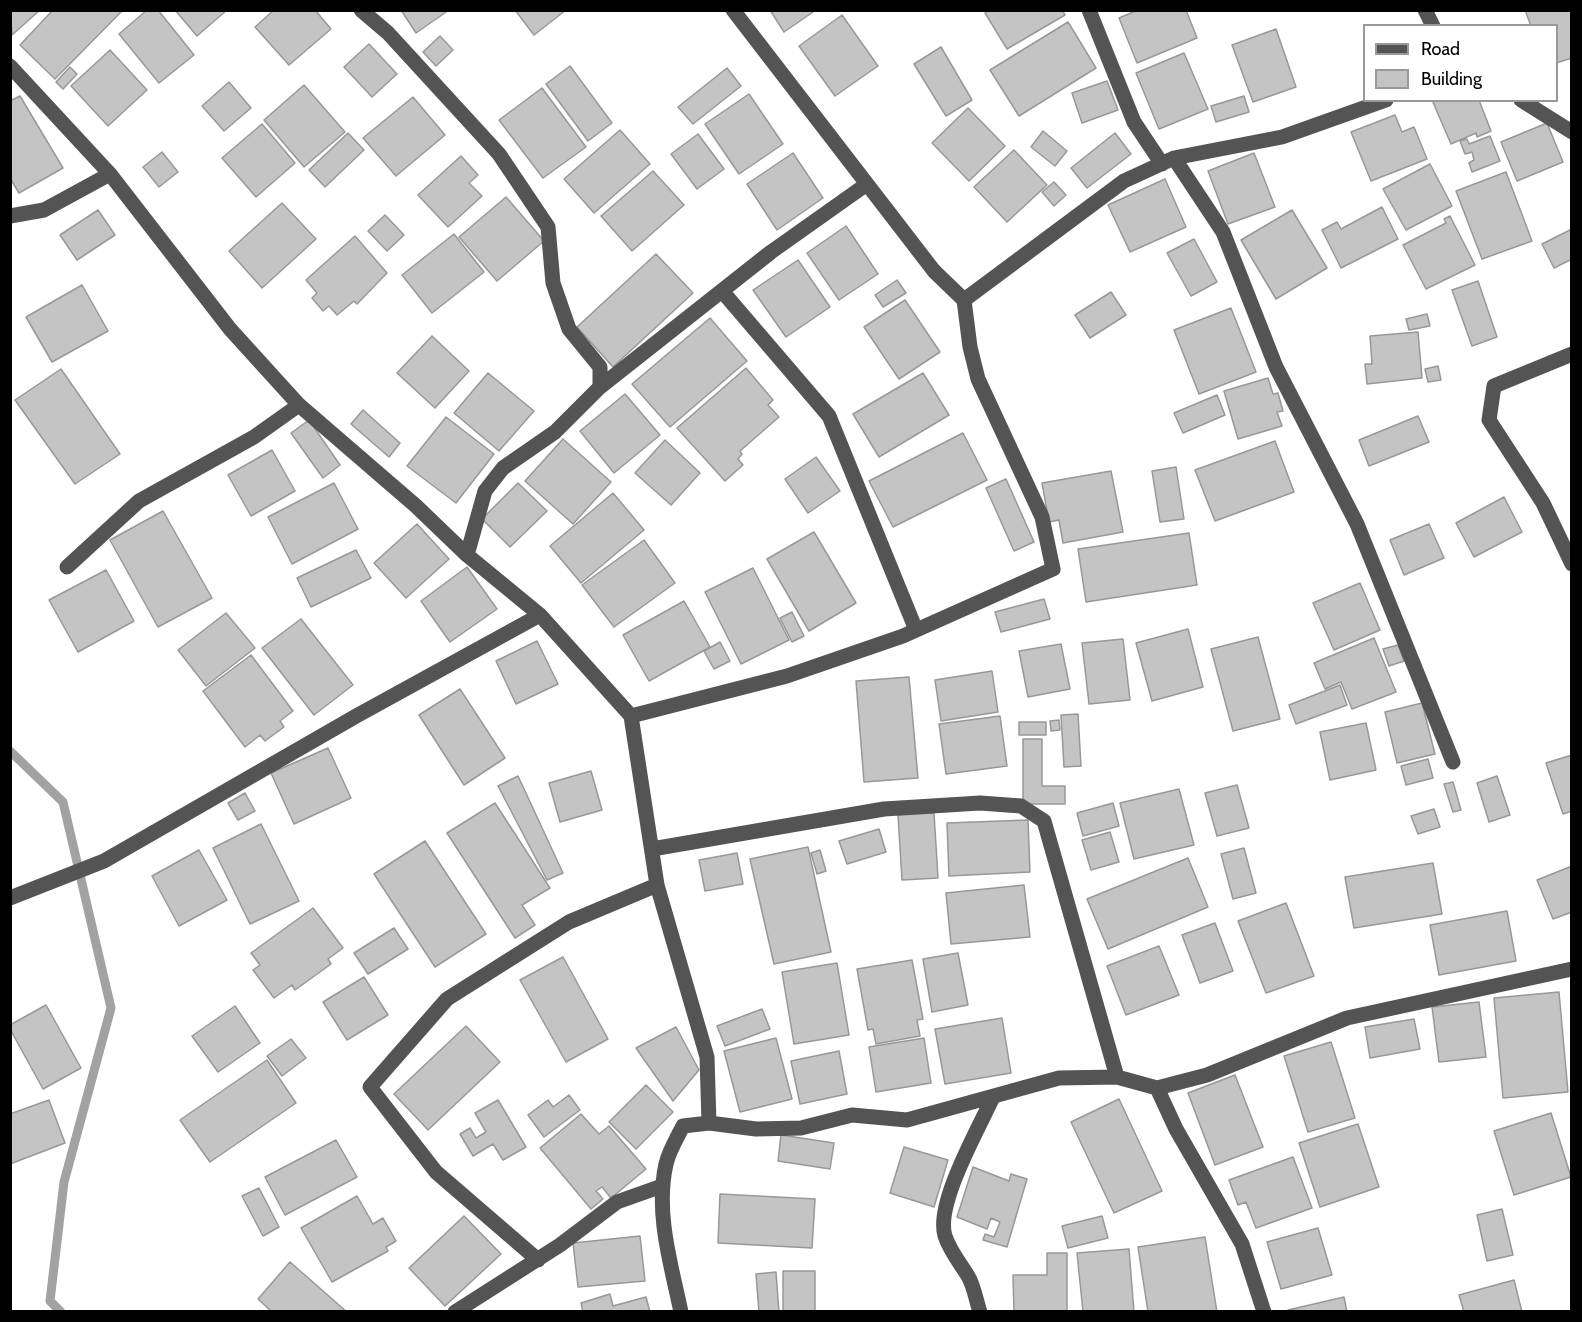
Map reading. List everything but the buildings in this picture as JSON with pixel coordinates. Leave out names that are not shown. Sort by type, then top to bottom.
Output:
[{"type":"street","points":[[361,10],[388,33],[499,154],[548,227],[553,283],[569,328],[600,367],[600,387]]},
{"type":"street","points":[[632,716],[787,676],[916,630],[1053,569],[1042,517],[978,379],[970,348],[964,300],[934,271],[733,10]]},
{"type":"street","points":[[1089,10],[1134,122],[1168,161],[1223,232],[1276,367],[1357,524],[1453,762]]},
{"type":"street","points":[[1425,10],[1432,24]]},
{"type":"street","points":[[10,66],[110,174],[230,329],[299,405],[416,506],[467,555],[540,615],[632,716],[657,885],[707,1057],[709,1123]]},
{"type":"street","points":[[964,300],[1124,181],[1168,161],[1282,137],[1380,102]]},
{"type":"street","points":[[1524,102],[1572,132]]},
{"type":"street","points":[[10,216],[44,210],[110,174]]},
{"type":"street","points":[[467,555],[485,491],[503,468],[555,432],[600,387],[771,252],[867,184]]},
{"type":"street","points":[[722,291],[829,416],[916,630]]},
{"type":"street","points":[[1572,354],[1494,386],[1489,420],[1543,503],[1572,564]]},
{"type":"street","points":[[66,567],[140,501],[254,437],[299,405]]},
{"type":"street","points":[[10,898],[104,861],[358,715],[540,615]]},
{"type":"street","points":[[652,849],[884,809],[980,803],[1021,806],[1044,821],[1117,1077]]},
{"type":"street","points":[[538,1260],[436,1172],[370,1087],[447,999],[569,922],[657,885]]},
{"type":"street","points":[[681,1311],[666,1241],[663,1186],[666,1161],[683,1126],[709,1123],[756,1129],[801,1128],[852,1115],[907,1120],[1059,1078],[1117,1077],[1156,1088],[1207,1075],[1347,1018],[1572,969]]},
{"type":"street","points":[[1156,1088],[1176,1129],[1242,1244],[1264,1311]]},
{"type":"street","points":[[980,1311],[969,1278],[944,1234],[944,1214],[952,1184],[993,1097]]},
{"type":"street","points":[[455,1311],[538,1260],[617,1202],[663,1186]]},
{"type":"waterway","points":[[10,751],[63,802],[111,1008],[64,1182],[50,1301],[61,1312]]}]
